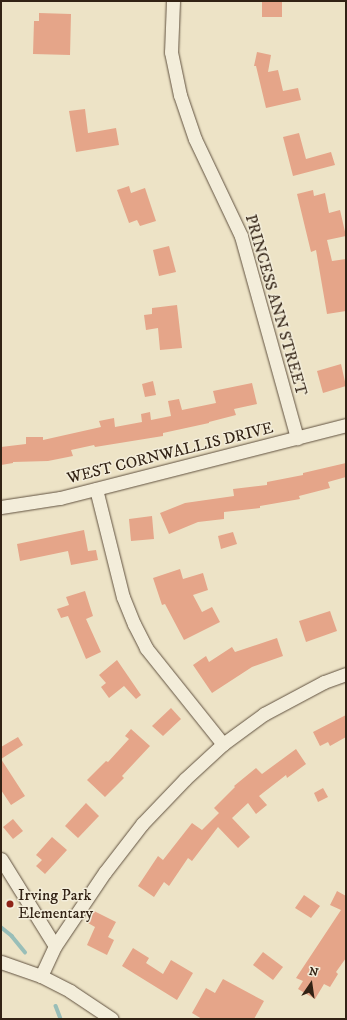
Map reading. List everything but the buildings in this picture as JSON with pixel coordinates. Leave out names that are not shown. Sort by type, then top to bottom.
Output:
[{"type":"street","name":"PRINCESS ANN STREET","points":[[173,1],[171,52],[180,95],[195,139],[241,236],[297,438]]},
{"type":"street","name":"WEST CORNWALLIS DRIVE","points":[[1,507],[60,498],[346,425]]},
{"type":"street","points":[[96,489],[124,597],[134,624],[146,648],[223,744]]},
{"type":"street","points":[[41,976],[55,946],[83,904],[142,824],[185,779],[223,744],[264,714],[324,682],[346,674]]},
{"type":"street","points":[[1,859],[55,946]]},
{"type":"street","points":[[1,962],[41,976],[70,991],[112,1019]]},
{"type":"waterway","points":[[1,927],[12,936],[25,952]]},
{"type":"waterway","points":[[56,1006],[61,1019]]},
{"type":"place","name":"Irving Park Elementary","points":[[10,904]]}]
